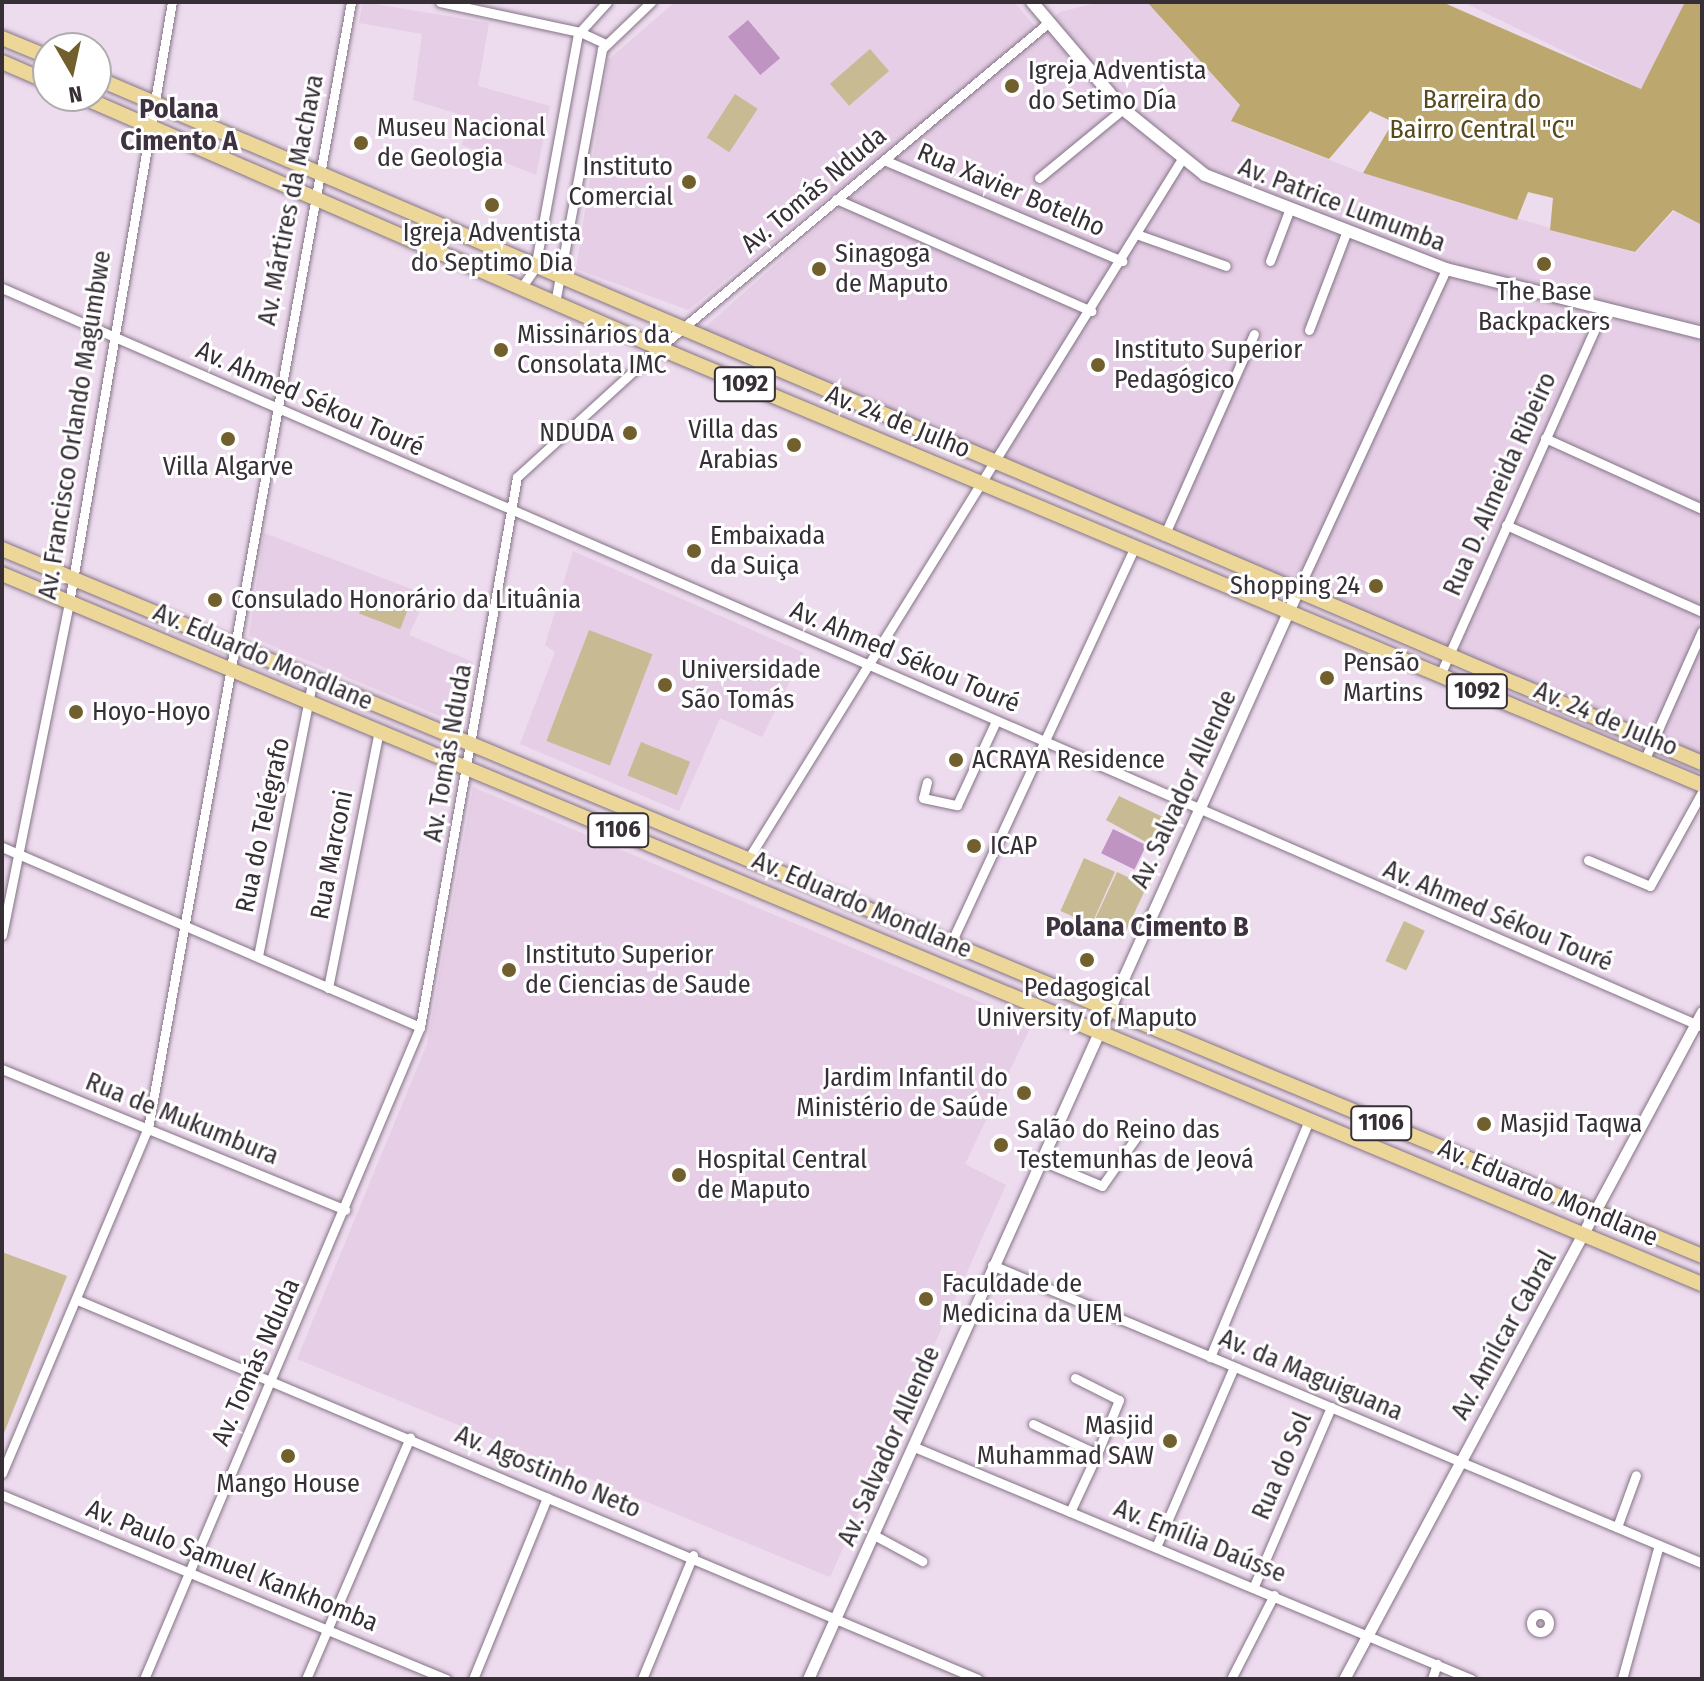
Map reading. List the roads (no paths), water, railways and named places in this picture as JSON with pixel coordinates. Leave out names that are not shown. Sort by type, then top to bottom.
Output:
[{"type":"main road","name":"Av. Patrice Lumumba","points":[[1032,2],[1123,109],[1180,162],[1289,211],[1446,269],[1602,312],[1702,333]]},
{"type":"main road","points":[[2,38],[32,50]]},
{"type":"main road","points":[[2,62],[32,75]]},
{"type":"main road","points":[[112,85],[535,268]]},
{"type":"main road","name":"Av. 24 de Julho","points":[[112,110],[315,202],[986,483],[1134,549],[1702,785]]},
{"type":"main road","name":"Av. 24 de Julho","points":[[535,268],[1702,763]]},
{"type":"main road","name":"Av. Eduardo Mondlane","points":[[2,549],[1106,1011],[1702,1256]]},
{"type":"main road","name":"Av. Eduardo Mondlane","points":[[2,574],[1702,1284]]},
{"type":"street","name":"Av. Francisco Orlando Magumbwe","points":[[2,935],[69,603],[149,101],[172,2]]},
{"type":"street","name":"Av. Mártires da Machava","points":[[78,1305],[148,1128],[236,647],[272,408],[322,176],[351,2]]},
{"type":"street","points":[[440,2],[580,32],[606,44]]},
{"type":"street","points":[[521,288],[535,268],[580,32],[607,2]]},
{"type":"street","points":[[555,303],[564,279],[606,44],[651,2]]},
{"type":"street","name":"Av. Tomás Nduda","points":[[144,1679],[420,1027],[469,744],[522,471],[659,348],[1049,22]]},
{"type":"street","points":[[1039,178],[1123,109]]},
{"type":"street","name":"Rua Xavier Botelho","points":[[884,160],[1122,261]]},
{"type":"street","points":[[748,859],[866,665],[998,464],[1139,235],[1180,162]]},
{"type":"street","points":[[836,199],[1091,311]]},
{"type":"street","points":[[1270,261],[1289,211]]},
{"type":"street","points":[[1309,330],[1346,233]]},
{"type":"street","points":[[1139,235],[1226,266]]},
{"type":"street","name":"Av. Salvador Allende","points":[[808,1679],[1106,1011],[1446,269]]},
{"type":"street","name":"Av. Ahmed Sékou Touré","points":[[2,288],[272,408],[1045,741],[1198,813],[1699,1026]]},
{"type":"street","name":"Rua D. Almeida Ribeiro","points":[[1440,675],[1602,312]]},
{"type":"street","points":[[1164,536],[1254,334]]},
{"type":"street","points":[[1545,438],[1702,509]]},
{"type":"street","points":[[1506,525],[1702,612]]},
{"type":"street","points":[[950,946],[1134,549]]},
{"type":"street","points":[[1644,761],[1702,631]]},
{"type":"street","name":"Rua do Telégrafo","points":[[258,956],[313,679]]},
{"type":"street","points":[[927,782],[923,798],[957,805],[996,721]]},
{"type":"street","name":"Rua Marconi","points":[[328,988],[379,731]]},
{"type":"street","points":[[1588,860],[1650,886],[1702,792]]},
{"type":"street","points":[[2,847],[420,1027]]},
{"type":"street","name":"Av. Amílcar Cabral","points":[[1344,1679],[1699,1026],[1702,1012]]},
{"type":"street","name":"Rua de Mukumbura","points":[[2,1069],[345,1210]]},
{"type":"street","points":[[1210,1357],[1309,1120]]},
{"type":"street","points":[[1040,1160],[1102,1186],[1137,1136]]},
{"type":"street","name":"Av. da Maguiguana","points":[[992,1265],[1702,1563]]},
{"type":"street","points":[[2,1473],[78,1305]]},
{"type":"street","name":"Av. Agostinho Neto","points":[[78,1305],[100,1309],[410,1437],[547,1498],[838,1615],[973,1678]]},
{"type":"street","points":[[1156,1547],[1234,1367]]},
{"type":"street","points":[[1070,1512],[1119,1400],[1075,1378]]},
{"type":"street","name":"Rua do Sol","points":[[1254,1586],[1331,1407]]},
{"type":"street","points":[[1033,1424],[1097,1454]]},
{"type":"street","points":[[306,1679],[410,1437]]},
{"type":"street","name":"Av. Emília Daússe","points":[[912,1446],[1471,1679]]},
{"type":"street","points":[[1617,1527],[1636,1475]]},
{"type":"street","name":"Av. Paulo Samuel Kankhomba","points":[[2,1495],[446,1679]]},
{"type":"street","points":[[473,1679],[547,1498]]},
{"type":"street","points":[[874,1535],[922,1561]]},
{"type":"street","points":[[1622,1679],[1659,1545]]},
{"type":"street","points":[[642,1679],[693,1555]]},
{"type":"street","points":[[1232,1677],[1274,1595]]},
{"type":"street","points":[[1432,1679],[1437,1664]]},
{"type":"place","name":"Igreja Adventista do Setimo Día","points":[[1012,86]]},
{"type":"place","name":"Museu Nacional de Geologia","points":[[361,143]]},
{"type":"place","name":"Instituto Comercial","points":[[689,182]]},
{"type":"place","name":"Igreja Adventista do Septimo Dia","points":[[492,205]]},
{"type":"place","name":"The Base Backpackers","points":[[1544,264]]},
{"type":"place","name":"Sinagoga de Maputo","points":[[819,269]]},
{"type":"place","name":"Missinários da Consolata IMC","points":[[501,350]]},
{"type":"place","name":"Instituto Superior Pedagógico","points":[[1098,365]]},
{"type":"place","name":"NDUDA","points":[[630,433]]},
{"type":"place","name":"Villa Algarve","points":[[228,439]]},
{"type":"place","name":"Villa das Arabias","points":[[794,445]]},
{"type":"place","name":"Embaixada da Suiça","points":[[694,551]]},
{"type":"place","name":"Shopping 24","points":[[1376,586]]},
{"type":"place","name":"Consulado Honorário da Lituânia","points":[[215,600]]},
{"type":"place","name":"Pensão Martins","points":[[1327,678]]},
{"type":"place","name":"Universidade São Tomás","points":[[665,685]]},
{"type":"place","name":"Hoyo-Hoyo","points":[[76,712]]},
{"type":"place","name":"ACRAYA Residence","points":[[956,760]]},
{"type":"place","name":"ICAP","points":[[974,846]]},
{"type":"place","name":"Pedagogical University of Maputo","points":[[1087,960]]},
{"type":"place","name":"Instituto Superior de Ciencias de Saude","points":[[509,970]]},
{"type":"place","name":"Jardim Infantil do Ministério de Saúde","points":[[1024,1093]]},
{"type":"place","name":"Masjid Taqwa","points":[[1484,1124]]},
{"type":"place","name":"Salão do Reino das Testemunhas de Jeová","points":[[1001,1145]]},
{"type":"place","name":"Hospital Central de Maputo","points":[[679,1175]]},
{"type":"place","name":"Faculdade de Medicina da UEM","points":[[926,1299]]},
{"type":"place","name":"Masjid Muhammad SAW","points":[[1170,1441]]},
{"type":"place","name":"Mango House","points":[[288,1456]]},
{"type":"district","name":"Polana Cimento A","points":[[179,125]]},
{"type":"district","name":"Polana Cimento B","points":[[1147,927]]},
{"type":"park label","name":"Barreira do Bairro Central \"C\"","points":[[1482,115]]}]
